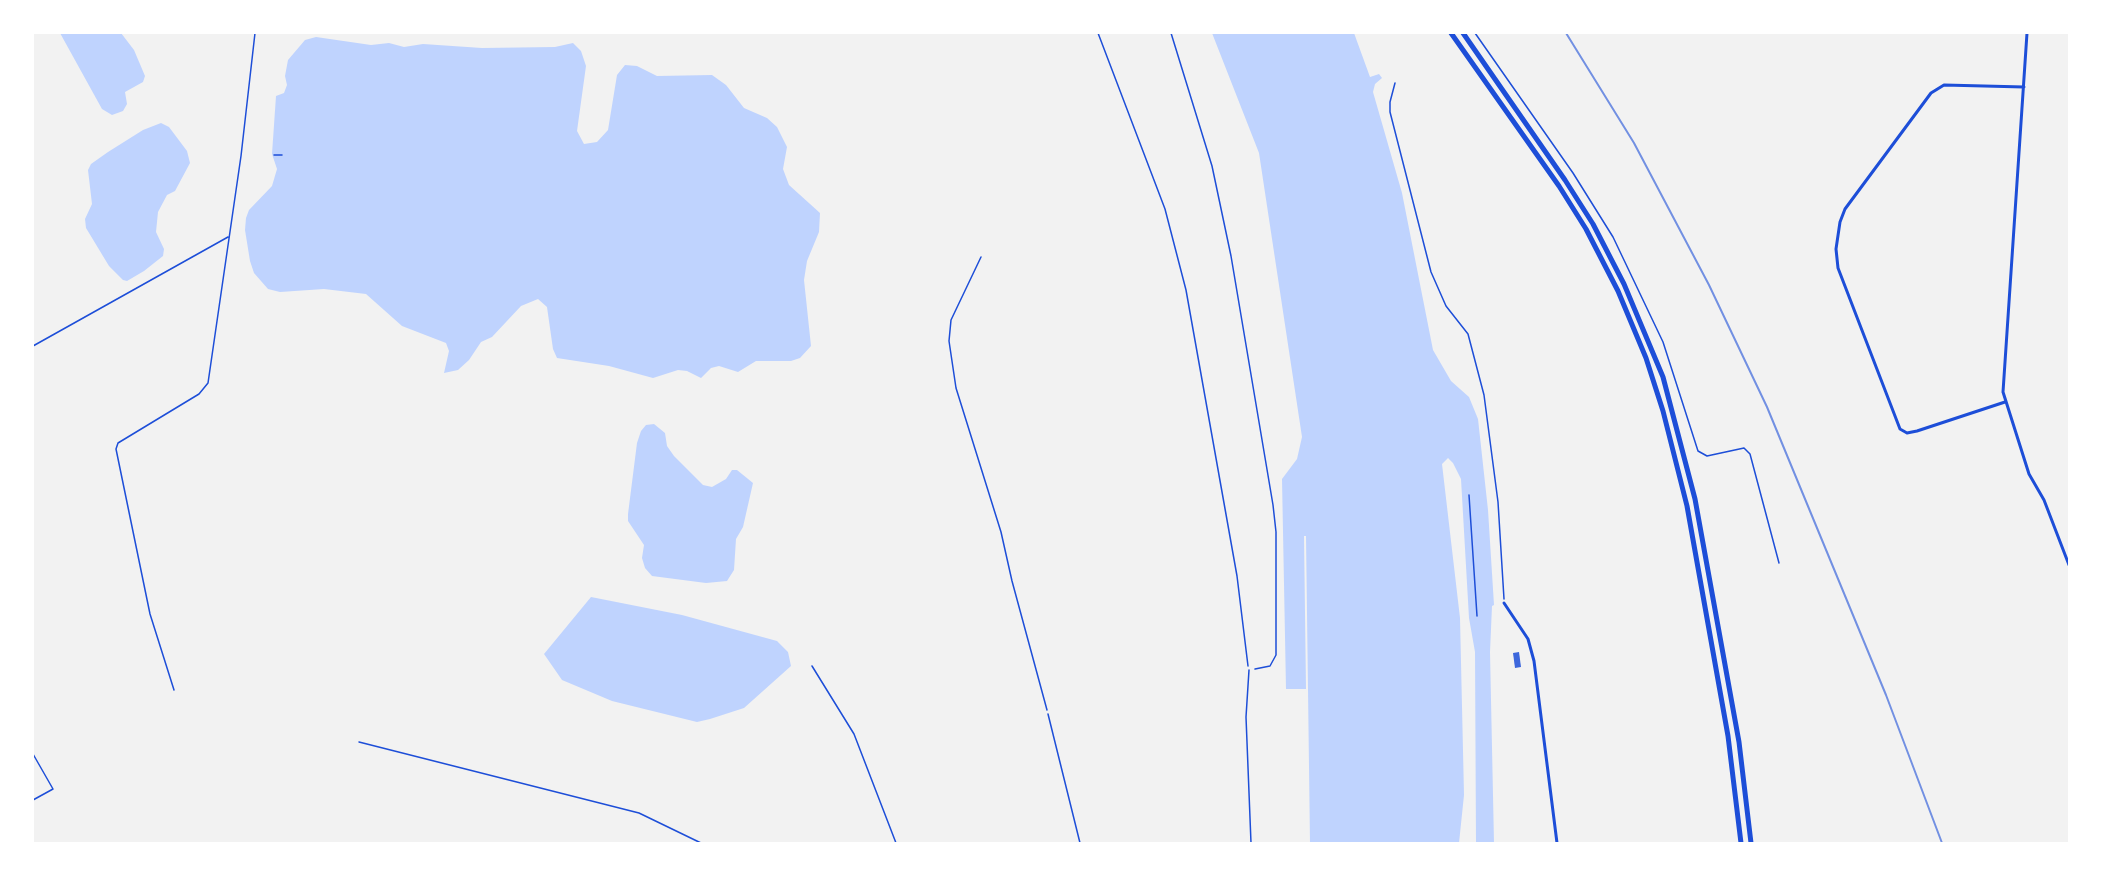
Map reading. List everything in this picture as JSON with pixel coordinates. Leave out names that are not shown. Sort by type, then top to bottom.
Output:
[{"type":"main road","points":[[1451,33],[1586,229],[1618,291],[1656,385],[1687,506],[1728,736],[1741,843]]},
{"type":"main road","points":[[1463,33],[1566,180],[1593,224],[1624,284],[1663,377],[1695,499],[1735,720],[1750,843]]},
{"type":"street","points":[[2027,33],[2002,379],[2005,402],[2029,474],[2044,500],[2069,565]]},
{"type":"street","points":[[2005,402],[1917,431],[1907,433],[1900,429],[1838,268],[1836,249],[1845,209],[1931,93],[1944,85],[2024,87]]},
{"type":"street","points":[[1504,603],[1528,639],[1534,661],[1557,843]]},
{"type":"lane","points":[[1475,33],[1573,173],[1613,237],[1663,342],[1698,451],[1707,456],[1744,448],[1750,454],[1779,563]]},
{"type":"lane","points":[[813,666],[854,734],[896,843]]},
{"type":"lane","points":[[1249,670],[1246,717],[1251,843]]},
{"type":"lane","points":[[1048,714],[1080,843]]},
{"type":"lane","points":[[359,742],[639,813],[701,843]]},
{"type":"path","points":[[174,690],[150,614],[116,449],[118,444],[206,388],[210,377],[228,236],[242,156],[255,33]]},
{"type":"path","points":[[1098,33],[1165,209],[1186,290],[1237,576],[1249,670],[1270,666],[1276,655],[1276,532],[1232,256],[1212,166],[1171,33]]},
{"type":"path","points":[[1395,83],[1390,112],[1431,273],[1446,306],[1468,334],[1484,395],[1498,502],[1504,603]]},
{"type":"path","points":[[274,155],[282,155]]},
{"type":"path","points":[[33,346],[228,236]]},
{"type":"path","points":[[981,257],[949,331],[956,388],[1001,532],[1048,714]]},
{"type":"path","points":[[1469,495],[1477,616]]},
{"type":"path","points":[[33,754],[53,789],[33,800]]},
{"type":"water","points":[[60,33],[121,33],[134,50],[145,76],[143,82],[125,92],[127,104],[123,111],[112,115],[102,109]]},
{"type":"water","points":[[1212,33],[1354,33],[1370,77],[1379,74],[1382,78],[1375,84],[1373,92],[1402,193],[1433,350],[1451,381],[1469,397],[1478,419],[1488,510],[1494,605],[1492,606],[1490,652],[1494,843],[1476,843],[1475,652],[1469,618],[1461,479],[1448,458],[1442,464],[1460,618],[1464,795],[1459,843],[1310,843],[1306,536],[1304,536],[1306,689],[1286,689],[1282,479],[1297,459],[1302,437],[1259,153]]},
{"type":"water","points":[[316,37],[371,45],[389,43],[404,47],[423,44],[482,48],[555,47],[573,43],[581,51],[586,66],[577,131],[584,144],[597,142],[608,130],[617,75],[625,65],[637,66],[657,76],[712,75],[726,85],[744,108],[767,118],[777,127],[787,147],[783,169],[789,185],[820,213],[819,232],[807,261],[804,280],[811,346],[800,358],[791,361],[756,361],[738,372],[719,366],[711,368],[701,378],[687,371],[678,370],[653,378],[609,366],[557,358],[553,349],[547,307],[538,299],[521,306],[492,337],[481,342],[469,360],[458,370],[444,373],[449,351],[446,343],[402,326],[366,294],[324,289],[280,292],[268,289],[254,273],[250,261],[245,230],[246,218],[249,210],[272,186],[277,169],[272,154],[276,96],[284,93],[287,85],[285,76],[288,60],[305,40]]},
{"type":"water","points":[[161,123],[169,127],[187,151],[190,163],[175,191],[167,195],[158,212],[156,232],[164,249],[163,256],[127,281],[109,266],[86,228],[85,219],[92,204],[88,170],[91,164],[108,152],[143,130]]},
{"type":"water","points":[[654,424],[665,433],[667,446],[674,456],[703,485],[712,487],[726,479],[732,470],[737,470],[753,483],[743,527],[736,539],[734,570],[727,581],[706,583],[652,576],[645,568],[642,558],[644,545],[628,521],[628,514],[637,443],[646,425]]},
{"type":"water","points":[[591,597],[682,615],[777,641],[788,652],[791,666],[744,708],[697,722],[612,701],[562,680],[544,654]]},
{"type":"building","points":[[1519,652],[1521,667],[1515,668],[1513,653]]},
{"type":"railway","points":[[1566,33],[1634,143],[1709,285],[1767,407],[1886,695],[1942,843]]}]
